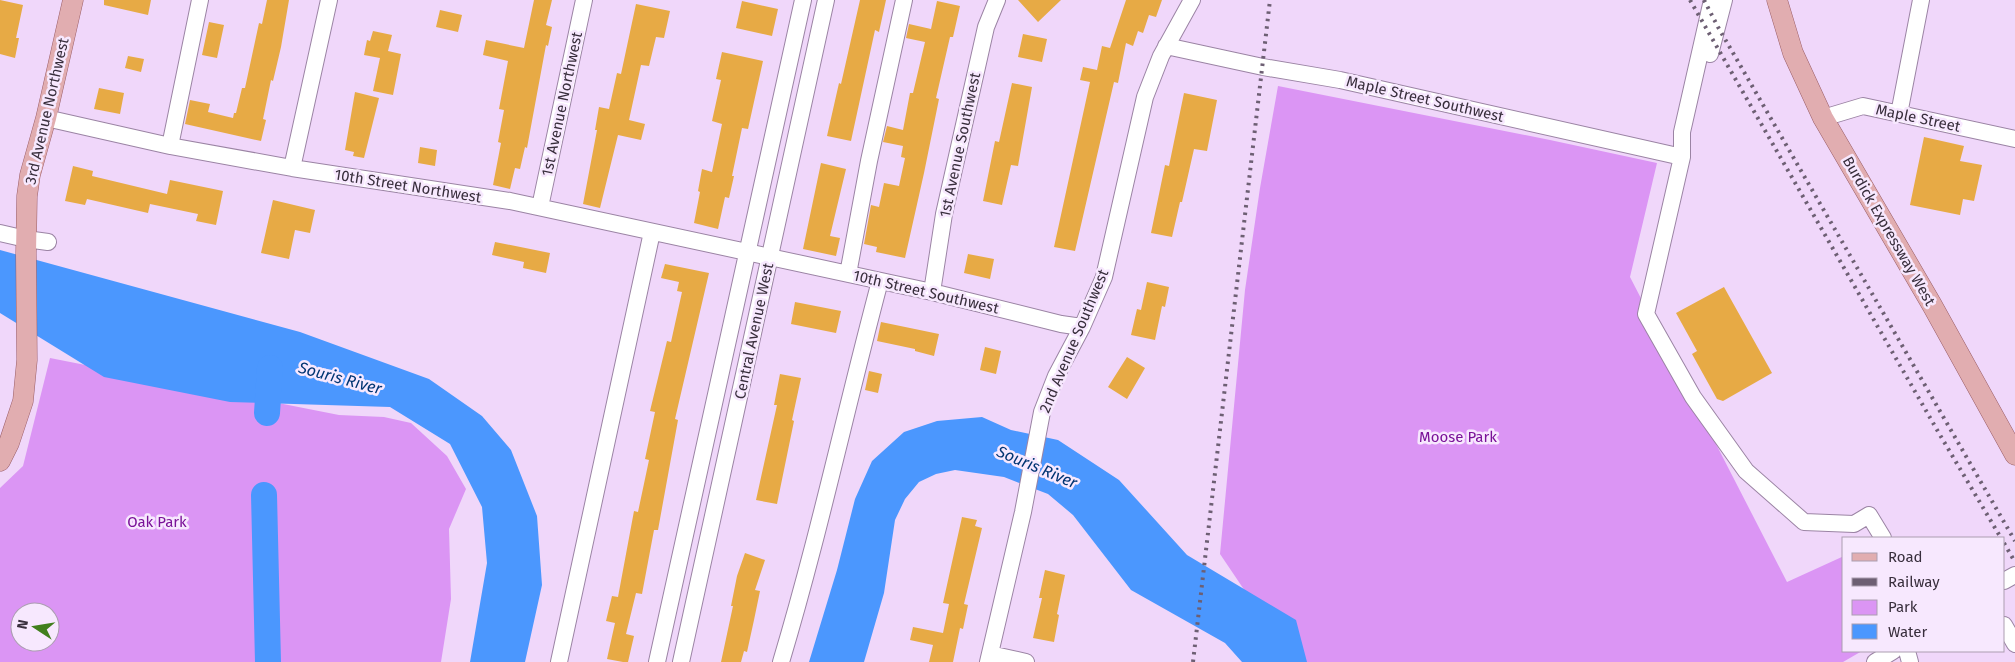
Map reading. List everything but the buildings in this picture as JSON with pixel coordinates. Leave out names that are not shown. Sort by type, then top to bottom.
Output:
[{"type":"main road","name":"3rd Avenue Northwest","points":[[0,461],[9,443],[23,401],[27,360],[26,246],[27,196],[30,175],[46,118],[73,0]]},
{"type":"main road","name":"Burdick Expressway West","points":[[1777,0],[1793,54],[1823,118],[1932,305],[2015,455]]},
{"type":"street","points":[[170,146],[200,0]]},
{"type":"street","points":[[292,168],[329,0]]},
{"type":"street","name":"1st Avenue Northwest","points":[[540,207],[584,0]]},
{"type":"street","name":"Central Avenue West","points":[[656,662],[803,0]]},
{"type":"street","name":"Central Avenue West","points":[[681,662],[826,0]]},
{"type":"street","points":[[848,274],[869,162],[904,0]]},
{"type":"street","name":"1st Avenue Southwest","points":[[932,292],[948,196],[986,27],[997,0]]},
{"type":"street","name":"2nd Avenue Southwest","points":[[989,658],[1023,512],[1042,412],[1056,376],[1082,327],[1104,277],[1145,97],[1161,56],[1192,0]]},
{"type":"street","points":[[1682,158],[1682,132],[1712,0]]},
{"type":"street","points":[[1724,0],[1701,88],[1692,136],[1682,158],[1646,314],[1693,397],[1746,471],[1804,522],[1854,524],[1869,515],[1883,537]]},
{"type":"street","points":[[1899,114],[1921,0]]},
{"type":"street","name":"Maple Street Southwest","points":[[1166,46],[1264,67],[1340,80],[1682,158]]},
{"type":"street","name":"Maple Street","points":[[1823,118],[1863,106],[2015,139]]},
{"type":"street","name":"10th Street Northwest","points":[[46,118],[170,146],[292,168],[540,207],[770,257]]},
{"type":"street","points":[[0,232],[26,246],[48,242]]},
{"type":"street","points":[[559,662],[652,232]]},
{"type":"street","name":"10th Street Southwest","points":[[770,257],[932,292],[1061,324],[1082,327]]},
{"type":"street","points":[[782,662],[832,476],[880,281]]},
{"type":"street","points":[[2005,627],[2015,644]]},
{"type":"street","points":[[1875,662],[1891,652]]},
{"type":"street","points":[[989,658],[1026,662]]},
{"type":"green space","name":"Moose Park","points":[[1278,86],[1657,163],[1630,277],[1787,582],[1842,557],[1842,652],[1860,652],[1843,662],[1293,662],[1220,554],[1245,290]]},
{"type":"green space","name":"Oak Park","points":[[50,358],[339,415],[384,417],[411,423],[447,456],[466,489],[449,529],[451,599],[441,662],[0,662],[0,488],[23,466]]},
{"type":"water","name":"Souris River","points":[[0,250],[300,332],[429,379],[482,416],[511,450],[537,516],[542,585],[525,662],[470,662],[487,563],[482,507],[450,444],[390,407],[230,402],[104,377],[0,313]]},
{"type":"water","name":"Souris River","points":[[982,417],[1011,430],[1058,440],[1119,480],[1187,555],[1296,620],[1307,662],[1242,662],[1225,643],[1131,590],[1073,515],[1048,494],[1004,477],[955,470],[936,474],[919,482],[905,499],[895,520],[884,593],[864,662],[809,662],[837,570],[855,499],[872,461],[904,432],[937,421]]},
{"type":"waterway","points":[[267,413],[270,368]]},
{"type":"waterway","points":[[264,495],[268,662]]},
{"type":"railway","points":[[1193,662],[1270,0]]},
{"type":"railway","points":[[1690,0],[2000,537]]},
{"type":"railway","points":[[1704,0],[2015,541]]},
{"type":"railway","points":[[2005,545],[2015,562]]}]
